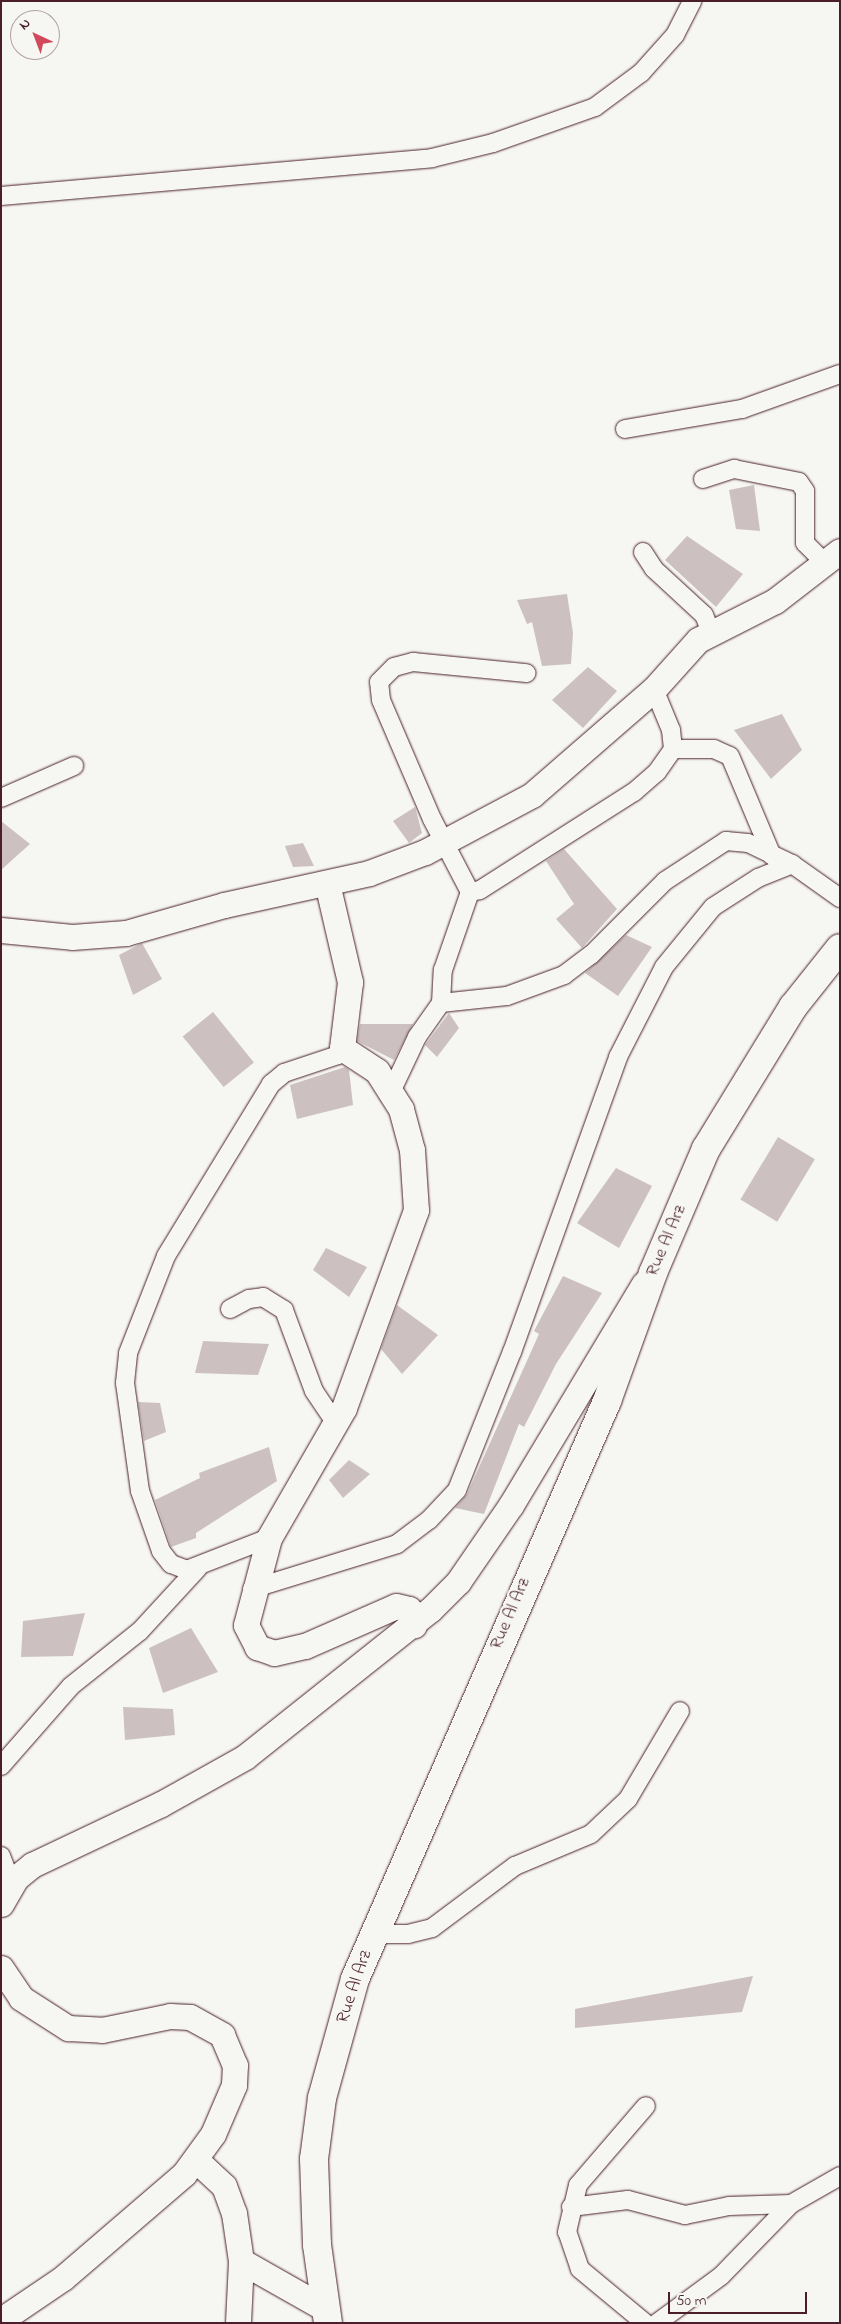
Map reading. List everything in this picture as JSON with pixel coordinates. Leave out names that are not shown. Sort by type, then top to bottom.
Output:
[{"type":"main road","name":"Rue Al Arz","points":[[326,2315],[314,2159],[322,2098],[355,1979],[607,1401],[653,1272],[706,1149],[738,1092],[793,1007],[840,948]]},
{"type":"street","points":[[1,196],[432,158],[493,143],[595,107],[641,72],[675,35],[692,1]]},
{"type":"street","points":[[625,429],[742,409],[840,374]]},
{"type":"street","points":[[1,930],[72,937],[126,933],[224,905],[368,873],[444,843],[554,779],[654,689],[684,653],[711,632],[774,601],[832,557],[805,543],[805,491],[799,482],[734,469],[702,479]]},
{"type":"street","points":[[643,552],[654,569],[704,615],[711,632]]},
{"type":"street","points":[[392,1090],[416,1037],[441,1003],[443,970],[470,892],[444,843],[381,700],[379,682],[394,667],[413,662],[526,673]]},
{"type":"street","points":[[470,892],[480,890],[634,792],[657,772],[673,749],[671,730],[654,689]]},
{"type":"street","points":[[673,749],[714,749],[730,756],[772,856]]},
{"type":"street","points":[[1,798],[74,766]]},
{"type":"street","points":[[441,1003],[507,996],[570,971],[665,881],[717,845],[738,841],[792,864],[840,898]]},
{"type":"street","points":[[252,1589],[397,1544],[429,1520],[457,1490],[512,1352],[618,1057],[664,967],[713,907],[751,882],[792,864]]},
{"type":"street","points":[[268,1538],[198,1568],[187,1570],[171,1564],[154,1537],[140,1491],[129,1416],[128,1353],[166,1256],[271,1084],[284,1073],[338,1055],[342,1048],[350,982],[327,883]]},
{"type":"street","points":[[342,1048],[377,1071],[392,1090],[408,1128],[416,1210],[336,1424],[268,1538],[252,1589],[246,1624],[252,1640],[264,1651],[285,1652],[305,1646],[396,1606],[409,1609],[414,1625]]},
{"type":"street","points":[[7,1894],[32,1865],[161,1804],[245,1757],[414,1625],[458,1582],[510,1506],[605,1343],[653,1272]]},
{"type":"street","points":[[230,1309],[263,1297],[284,1310],[314,1391],[336,1424]]},
{"type":"street","points":[[1,1766],[71,1686],[140,1630],[198,1568]]},
{"type":"street","points":[[374,1934],[408,1934],[432,1928],[515,1866],[597,1830],[628,1799],[680,1711]]},
{"type":"street","points":[[1,1856],[7,1894]]},
{"type":"street","points":[[1,1968],[21,1998],[68,2028],[102,2030],[170,2016],[190,2017],[222,2035],[232,2051],[234,2085],[213,2134],[196,2160],[63,2278],[1,2320]]},
{"type":"street","points":[[644,2323],[580,2268],[567,2232],[571,2207],[578,2185],[646,2106]]},
{"type":"street","points":[[196,2160],[217,2176],[228,2194],[241,2261],[238,2323]]},
{"type":"street","points":[[657,2323],[721,2276],[791,2204],[840,2176]]},
{"type":"street","points":[[571,2207],[628,2200],[685,2215],[729,2206],[791,2204]]},
{"type":"street","points":[[241,2261],[326,2315]]},
{"type":"building","points":[[754,485],[760,531],[736,529],[729,490]]},
{"type":"building","points":[[687,536],[743,574],[716,607],[665,560]]},
{"type":"building","points":[[567,594],[573,633],[571,664],[542,666],[532,622],[527,624],[517,600]]},
{"type":"building","points":[[588,667],[617,691],[583,728],[552,700]]},
{"type":"building","points":[[782,714],[802,750],[771,779],[734,730]]},
{"type":"building","points":[[415,807],[422,833],[409,843],[393,821]]},
{"type":"building","points":[[1,821],[30,844],[1,870]]},
{"type":"building","points":[[303,843],[314,866],[293,867],[285,846]]},
{"type":"building","points":[[564,849],[617,909],[582,948],[556,919],[574,904],[546,861]]},
{"type":"building","points":[[626,935],[652,947],[618,996],[585,973]]},
{"type":"building","points":[[142,943],[162,979],[133,995],[119,955]]},
{"type":"building","points":[[213,1012],[254,1063],[224,1087],[183,1037]]},
{"type":"building","points":[[449,1013],[459,1028],[437,1057],[425,1045]]},
{"type":"building","points":[[360,1024],[413,1024],[394,1060],[357,1041]]},
{"type":"building","points":[[345,1067],[349,1070],[353,1105],[297,1119],[290,1085]]},
{"type":"building","points":[[778,1137],[815,1159],[777,1222],[740,1200]]},
{"type":"building","points":[[616,1168],[652,1186],[619,1248],[577,1223]]},
{"type":"building","points":[[326,1248],[367,1267],[349,1297],[313,1270]]},
{"type":"building","points":[[563,1276],[602,1293],[556,1364],[524,1427],[519,1424],[484,1514],[455,1508],[467,1494],[539,1334],[534,1331]]},
{"type":"building","points":[[397,1305],[438,1335],[402,1374],[381,1349]]},
{"type":"building","points":[[203,1341],[269,1344],[258,1375],[195,1373]]},
{"type":"building","points":[[138,1402],[160,1403],[166,1432],[144,1441]]},
{"type":"building","points":[[269,1447],[277,1481],[196,1533],[196,1538],[171,1547],[155,1500],[200,1478],[199,1473]]},
{"type":"building","points":[[349,1460],[370,1474],[343,1498],[329,1480]]},
{"type":"building","points":[[85,1613],[73,1656],[21,1657],[23,1621]]},
{"type":"building","points":[[191,1628],[218,1672],[163,1693],[149,1648]]},
{"type":"building","points":[[123,1707],[173,1709],[175,1735],[125,1740]]},
{"type":"building","points":[[753,1976],[742,2012],[575,2028],[575,2009]]}]
